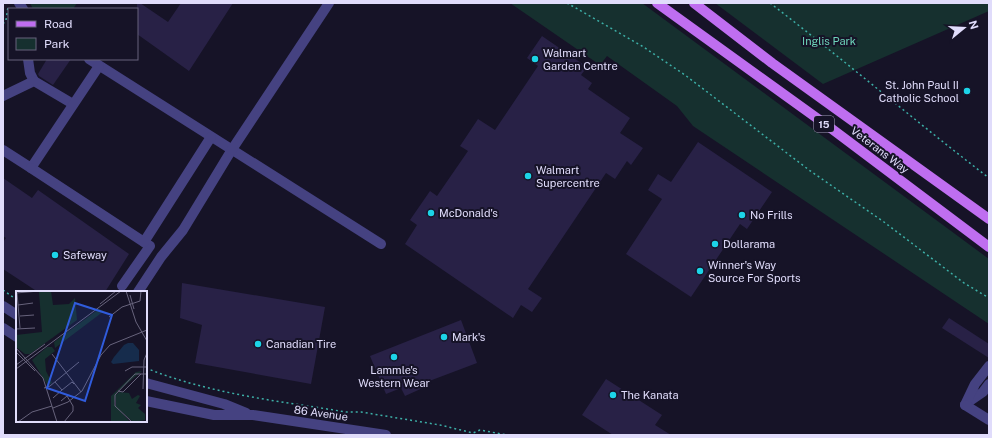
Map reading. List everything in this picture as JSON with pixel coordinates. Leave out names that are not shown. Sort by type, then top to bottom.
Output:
[{"type":"main road","name":"Veterans Way","points":[[657,3],[832,129],[988,247]]},
{"type":"main road","name":"Veterans Way","points":[[694,3],[772,63],[989,219]]},
{"type":"street","points":[[139,291],[161,257],[182,230],[231,151],[328,3]]},
{"type":"street","points":[[28,60],[30,73],[34,80],[73,104]]},
{"type":"street","points":[[90,60],[122,78],[211,136],[231,151],[381,244]]},
{"type":"street","points":[[31,168],[99,66]]},
{"type":"street","points":[[3,96],[34,80]]},
{"type":"street","points":[[122,286],[211,136]]},
{"type":"street","points":[[3,150],[147,244],[161,257]]},
{"type":"street","points":[[3,306],[16,314]]},
{"type":"street","points":[[3,328],[16,336]]},
{"type":"street","points":[[965,405],[975,384],[989,366]]},
{"type":"street","name":"86 Avenue","points":[[147,383],[224,404],[253,416]]},
{"type":"street","points":[[965,405],[983,392],[989,384]]},
{"type":"street","name":"86 Avenue","points":[[147,401],[214,415],[253,416],[386,435]]},
{"type":"street","points":[[965,405],[989,420]]},
{"type":"path","points":[[567,3],[642,46],[685,75],[809,170],[884,222],[964,283],[989,298]]},
{"type":"path","points":[[770,3],[819,40],[926,130],[989,178]]},
{"type":"path","points":[[3,24],[6,20],[8,7]]},
{"type":"path","points":[[3,290],[16,299]]},
{"type":"path","points":[[147,368],[197,385],[250,397],[346,412],[361,412],[473,432],[480,430],[507,435]]},
{"type":"green space","points":[[30,3],[77,3],[74,8],[32,8]]},
{"type":"green space","points":[[510,3],[642,3],[989,259],[989,324],[693,126],[677,106],[607,56],[600,65]]},
{"type":"green space","name":"Inglis Park","points":[[715,3],[989,3],[989,11],[823,84]]},
{"type":"building","points":[[137,3],[140,3],[168,22],[181,3],[233,3],[189,71],[138,35]]},
{"type":"building","name":"Walmart Supercentre","points":[[542,36],[587,67],[581,75],[592,83],[588,89],[630,118],[620,133],[643,148],[631,165],[627,161],[615,179],[606,173],[528,289],[542,298],[532,312],[521,305],[513,318],[405,244],[417,225],[410,220],[430,191],[437,196],[468,151],[460,146],[478,119],[495,130],[538,66],[527,58]]},
{"type":"building","points":[[46,60],[70,60],[53,85],[38,74]]},
{"type":"building","points":[[698,142],[772,192],[747,229],[740,224],[691,297],[626,254],[662,199],[648,190],[658,174],[671,182]]},
{"type":"building","points":[[3,178],[32,198],[38,190],[129,254],[106,291],[36,291],[3,269],[3,242],[6,238],[3,236]]},
{"type":"building","name":"Canadian Tire","points":[[182,283],[325,307],[311,384],[195,363],[202,325],[180,318]]},
{"type":"building","points":[[949,318],[989,344],[989,358],[942,328]]},
{"type":"building","points":[[461,320],[477,363],[424,383],[425,387],[405,396],[401,388],[386,394],[370,356]]},
{"type":"building","name":"The Kanata","points":[[606,379],[662,415],[655,425],[671,435],[613,435],[582,415]]},
{"type":"place","name":"Walmart Garden Centre","points":[[535,59]]},
{"type":"place","name":"St. John Paul II Catholic School","points":[[967,91]]},
{"type":"place","name":"Walmart Supercentre","points":[[528,176]]},
{"type":"place","name":"McDonald's","points":[[431,213]]},
{"type":"place","name":"No Frills","points":[[742,215]]},
{"type":"place","name":"Dollarama","points":[[715,244]]},
{"type":"place","name":"Safeway","points":[[55,255]]},
{"type":"place","name":"Winner's Way Source For Sports","points":[[700,271]]},
{"type":"place","name":"Mark's","points":[[444,337]]},
{"type":"place","name":"Canadian Tire","points":[[258,344]]},
{"type":"place","name":"Lammle's Western Wear","points":[[394,357]]},
{"type":"place","name":"The Kanata","points":[[613,395]]}]
